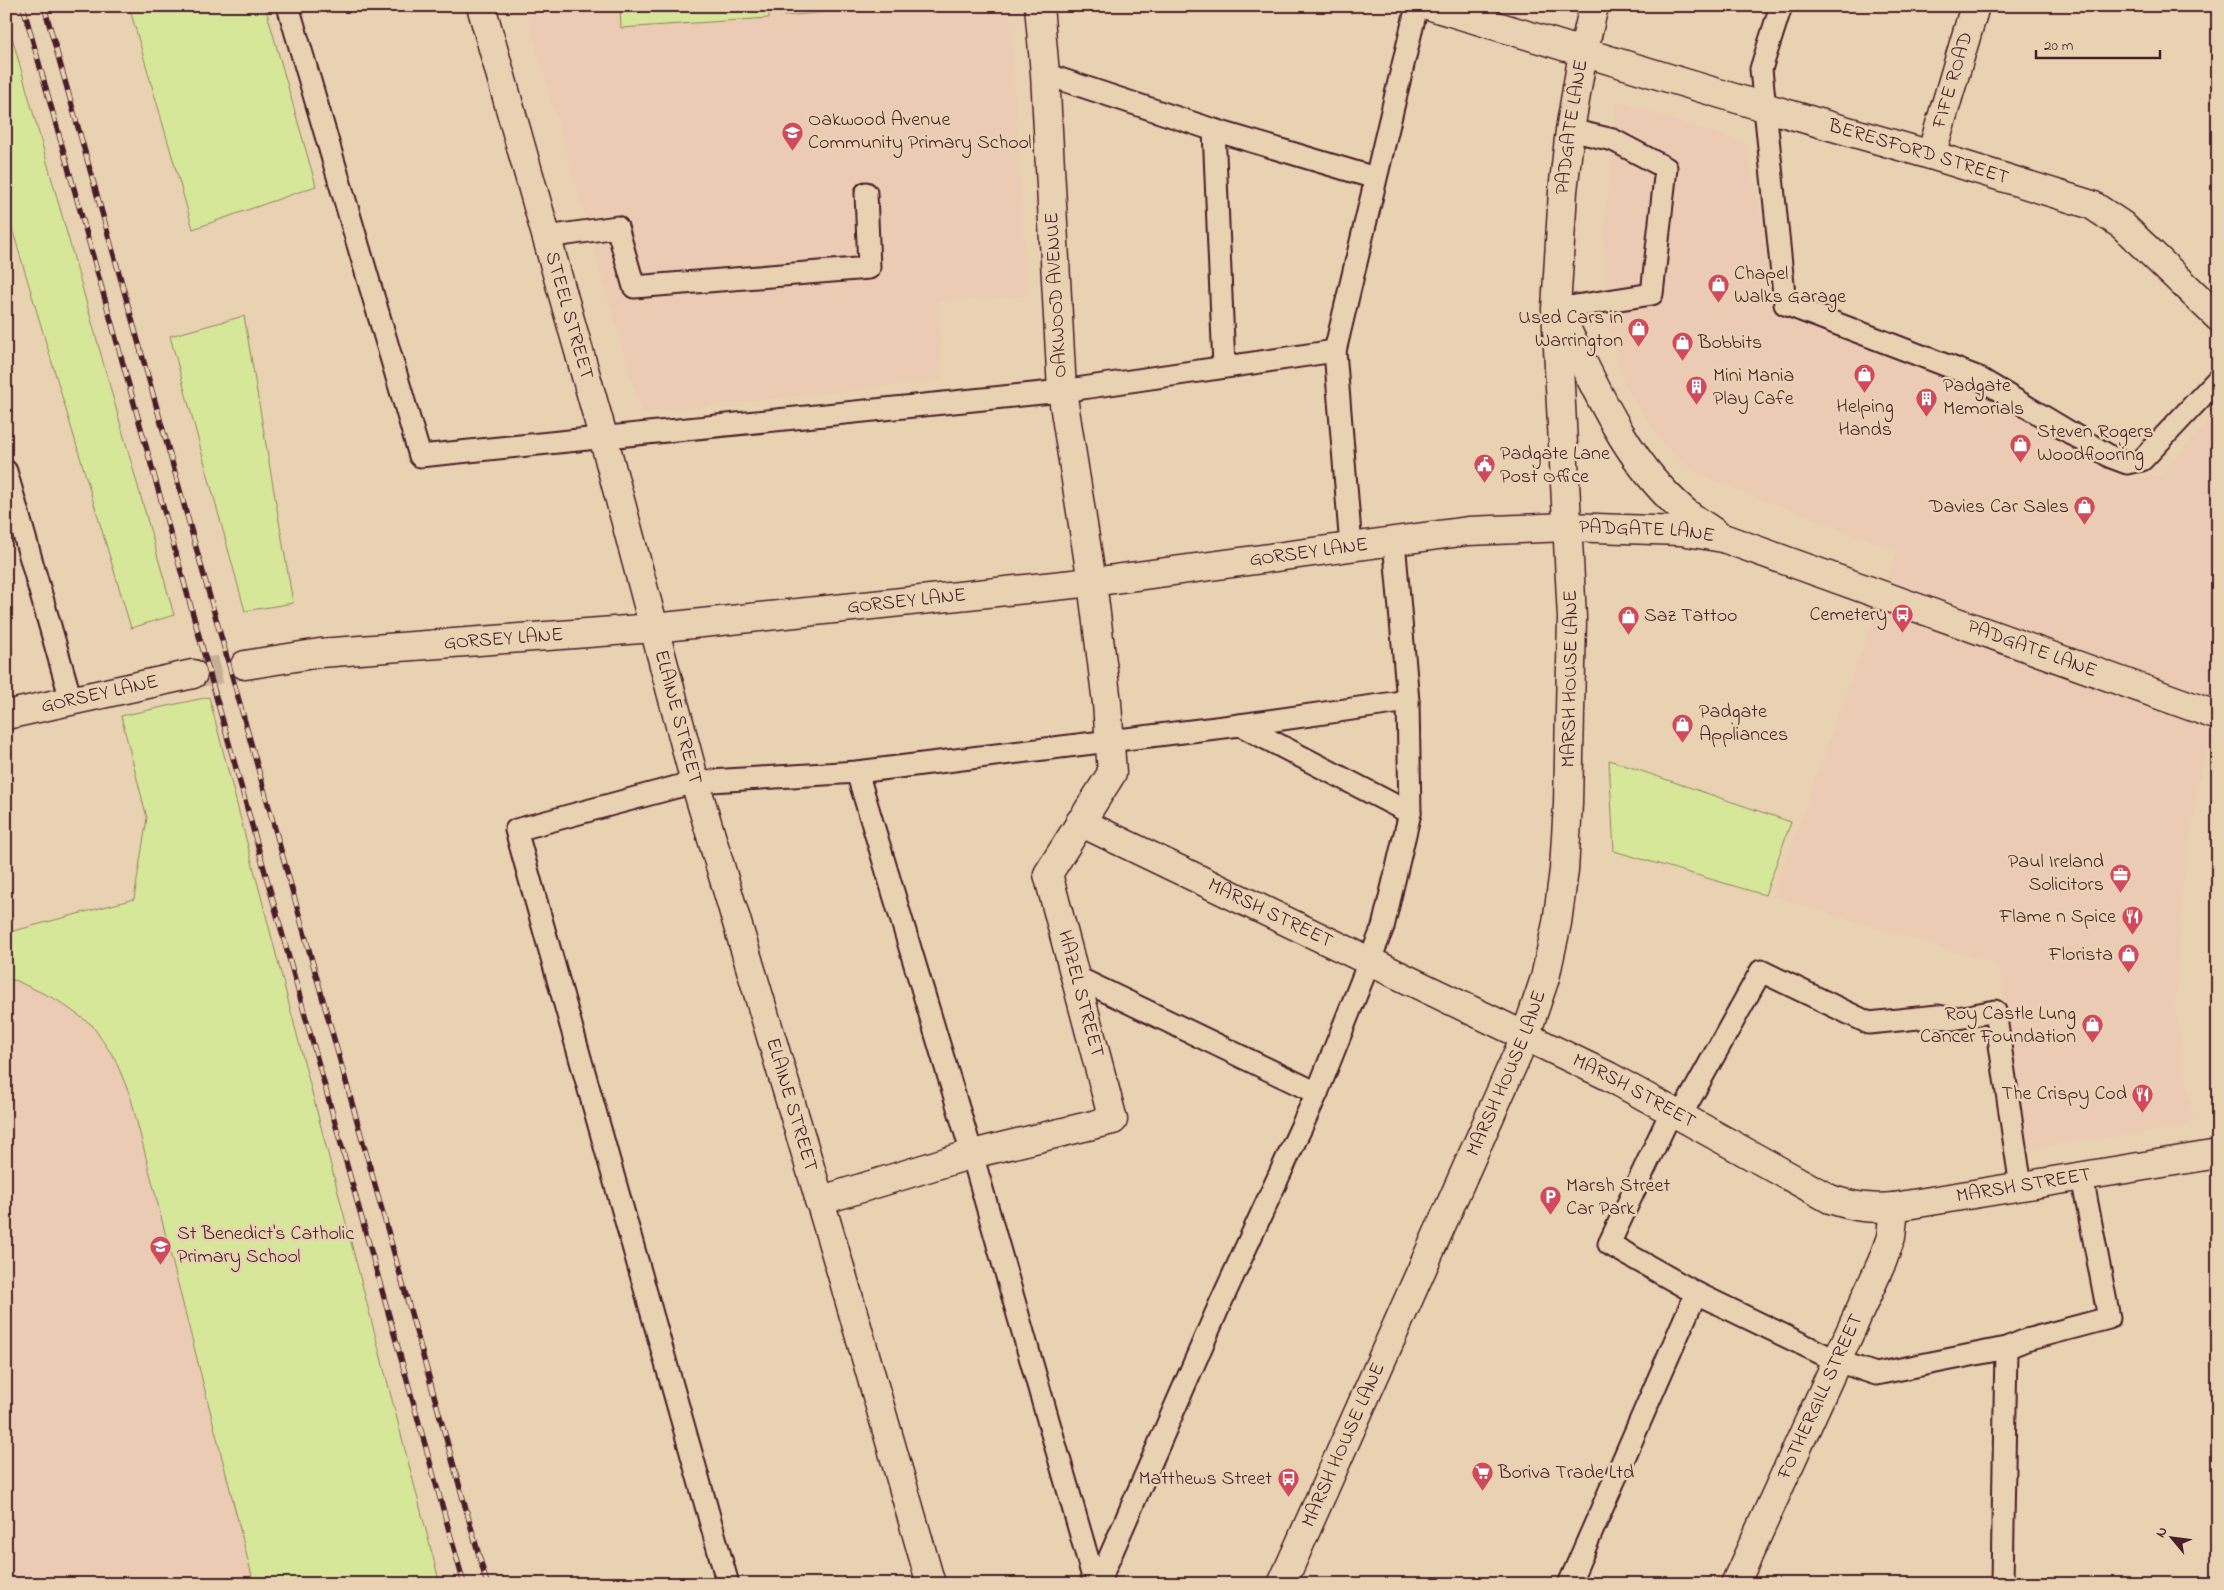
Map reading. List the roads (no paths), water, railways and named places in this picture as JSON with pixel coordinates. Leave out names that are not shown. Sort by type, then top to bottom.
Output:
[{"type":"street","name":"STEEL STREET","points":[[481,6],[603,436],[654,628]]},
{"type":"street","name":"OAKWOOD AVENUE","points":[[1039,6],[1045,74],[1062,391],[1092,582]]},
{"type":"street","name":"BERESFORD STREET","points":[[1431,6],[2092,205],[2122,225],[2218,317]]},
{"type":"street","name":"PADGATE LANE","points":[[1594,6],[1583,53],[1570,130],[1563,191],[1556,309],[1568,526],[1681,531],[1723,538],[2218,716]]},
{"type":"street","name":"FIFE ROAD","points":[[1931,155],[1975,6]]},
{"type":"street","points":[[1556,309],[1623,441],[1658,486],[1685,512],[1723,538]]},
{"type":"street","name":"GORSEY LANE","points":[[245,665],[320,653],[654,628],[1092,582],[1478,530],[1568,526]]},
{"type":"street","name":"MARSH HOUSE LANE","points":[[1282,1584],[1525,1037],[1545,978],[1557,923],[1564,870],[1568,804],[1572,642],[1568,526]]},
{"type":"street","name":"HAZEL STREET","points":[[819,1201],[972,1154],[1113,1120],[1048,874],[1112,773],[1092,582]]},
{"type":"street","name":"ELAINE STREET","points":[[654,628],[695,782],[931,1584]]},
{"type":"street","name":"GORSEY LANE","points":[[6,715],[193,674]]},
{"type":"street","name":"MARSH STREET","points":[[1080,822],[1608,1076],[1830,1199],[1851,1206],[1870,1209],[1894,1207],[2218,1154]]},
{"type":"street","name":"FOTHERGILL STREET","points":[[1735,1584],[1885,1253],[1891,1237],[1894,1207]]},
{"type":"lane","points":[[288,6],[420,456],[1062,391],[1335,351]]},
{"type":"lane","points":[[1351,547],[1335,351],[1374,178],[1417,6]]},
{"type":"lane","points":[[1781,6],[1761,69],[1785,304],[1977,377],[2111,458],[2127,463],[2142,460],[2218,379]]},
{"type":"lane","points":[[1045,74],[1214,130],[1374,178]]},
{"type":"lane","points":[[1214,130],[1224,366]]},
{"type":"lane","points":[[1556,309],[1652,294],[1666,168],[1613,140],[1570,130]]},
{"type":"lane","points":[[547,237],[617,227],[634,287],[869,268],[866,193]]},
{"type":"lane","points":[[6,471],[71,700]]},
{"type":"lane","points":[[1097,1584],[1220,1304],[1317,1093],[1384,926],[1410,813],[1408,701],[1394,541]]},
{"type":"lane","points":[[728,1584],[516,830],[695,782],[857,772],[1240,725],[1408,701]]},
{"type":"lane","points":[[1240,725],[1410,813]]},
{"type":"lane","points":[[857,772],[972,1154],[1097,1584]]},
{"type":"lane","points":[[2021,1187],[1994,1012],[1953,1019],[1938,1016],[1869,1023],[1761,970],[1676,1113],[1608,1244],[1696,1293],[1837,1361],[1876,1374],[2006,1348],[2026,1340],[2109,1318],[2082,1177]]},
{"type":"lane","points":[[1076,977],[1317,1093]]},
{"type":"lane","points":[[1569,1584],[1696,1293]]},
{"type":"lane","points":[[2002,1584],[2006,1348]]},
{"type":"tunnel","points":[[193,674],[245,665]]},
{"type":"railway","points":[[23,6],[464,1584]]},
{"type":"railway","points":[[44,6],[487,1584]]},
{"type":"place","name":"Oakwood Avenue Community Primary School","points":[[792,151]]},
{"type":"place","name":"Chapel Walks Garage","points":[[1718,304]]},
{"type":"place","name":"Used Cars in Warrington","points":[[1639,348]]},
{"type":"place","name":"Bobbits","points":[[1682,362]]},
{"type":"place","name":"Helping Hands","points":[[1865,394]]},
{"type":"place","name":"Mini Mania Play Cafe","points":[[1697,406]]},
{"type":"place","name":"Padgate Memorials","points":[[1927,417]]},
{"type":"place","name":"Steven Rogers Woodflooring","points":[[2021,463]]},
{"type":"place","name":"Padgate Lane Post Office","points":[[1484,484]]},
{"type":"place","name":"Davies Car Sales","points":[[2085,526]]},
{"type":"place","name":"Cemetery","points":[[1903,634]]},
{"type":"place","name":"Saz Tattoo","points":[[1628,635]]},
{"type":"place","name":"Padgate Appliances","points":[[1683,743]]},
{"type":"place","name":"Paul Ireland Solicitors","points":[[2120,893]]},
{"type":"place","name":"Flame n Spice","points":[[2132,936]]},
{"type":"place","name":"Florista","points":[[2129,974]]},
{"type":"place","name":"Roy Castle Lung Cancer Foundation","points":[[2092,1044]]},
{"type":"place","name":"The Crispy Cod","points":[[2143,1113]]},
{"type":"place","name":"Marsh Street Car Park","points":[[1550,1216]]},
{"type":"place","name":"St Benedict's Catholic Primary School","points":[[161,1265]]},
{"type":"place","name":"Boriva Trade Ltd","points":[[1482,1492]]},
{"type":"place","name":"Matthews Street","points":[[1288,1498]]}]
